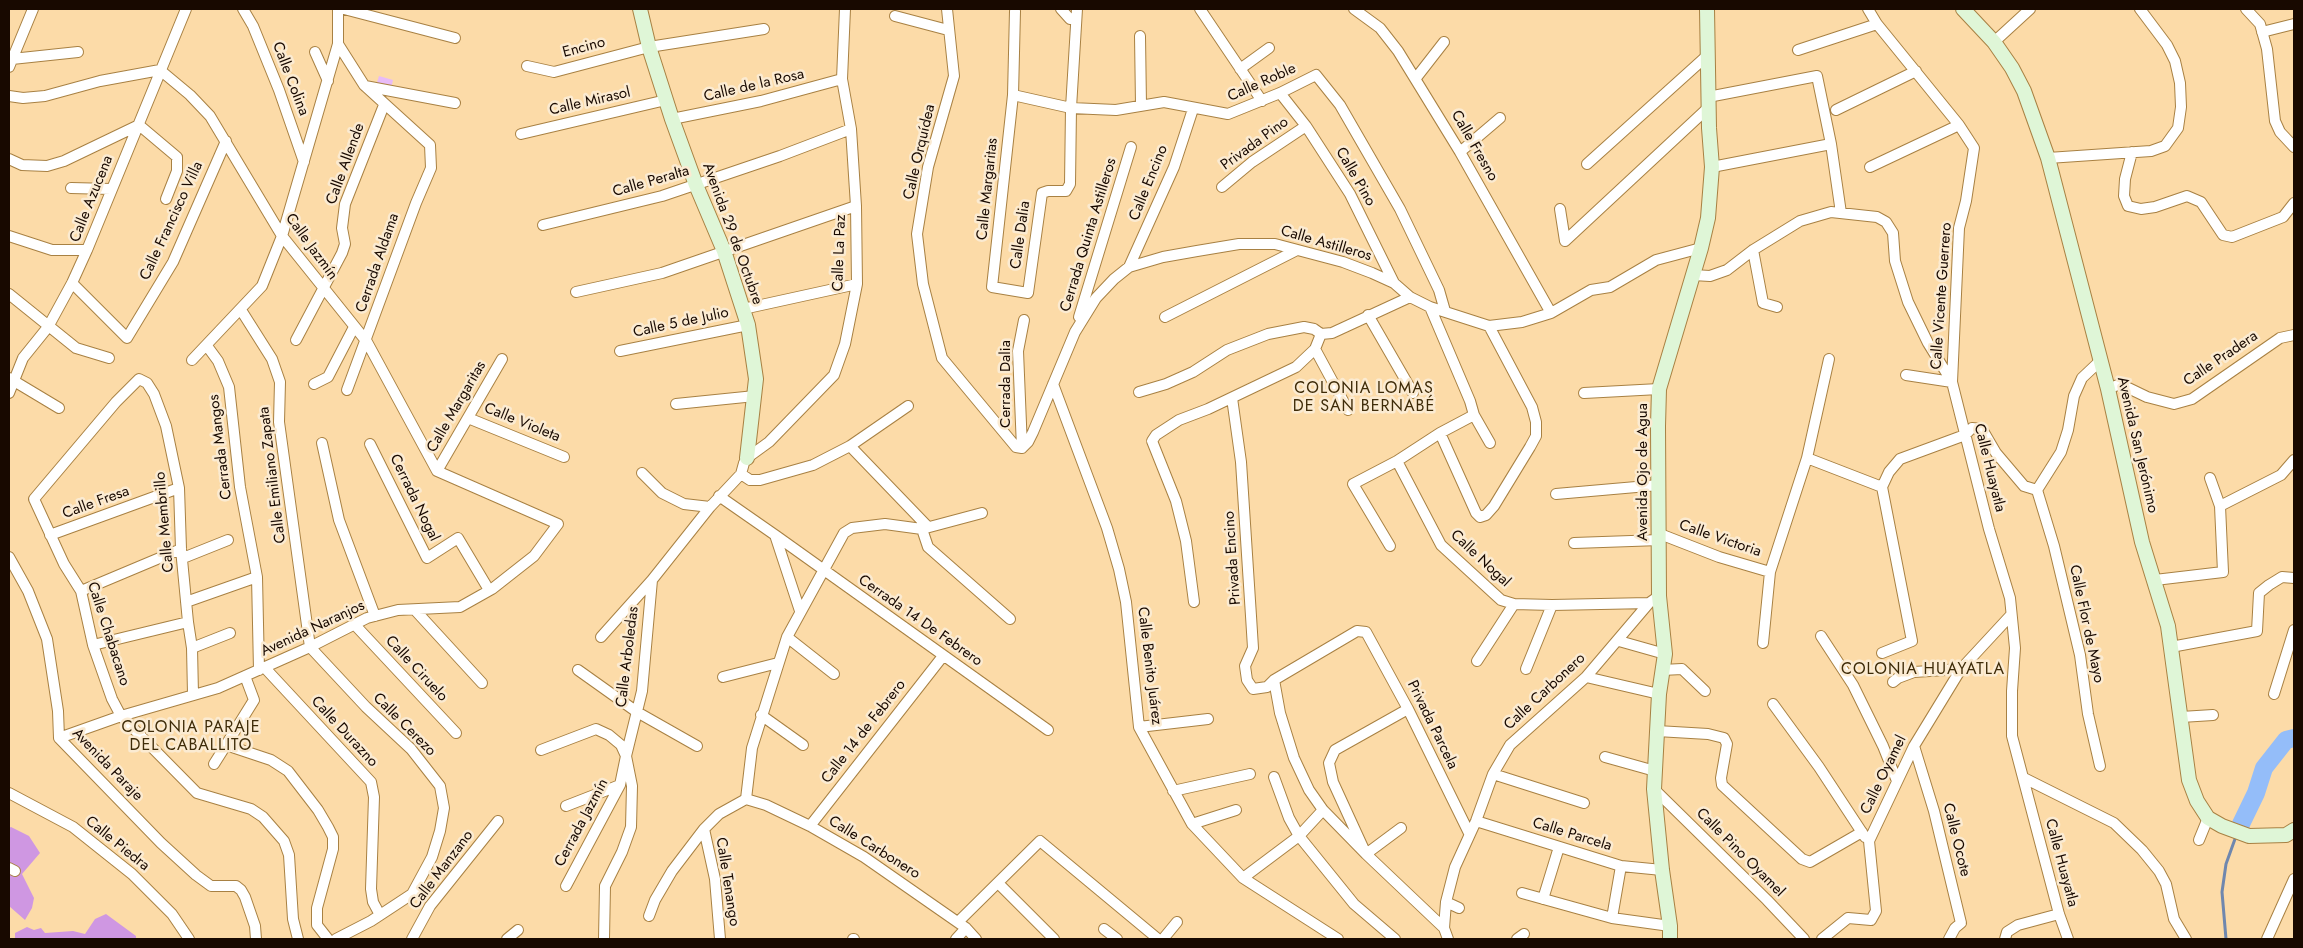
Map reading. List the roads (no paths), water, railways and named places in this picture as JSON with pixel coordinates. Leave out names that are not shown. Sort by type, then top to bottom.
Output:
[{"type":"street","points":[[33,9],[12,56],[78,52]]},
{"type":"street","name":"Calle Azucena","points":[[9,393],[11,380],[23,358],[48,326],[72,283],[186,9]]},
{"type":"street","name":"Calle Colina","points":[[243,9],[253,26],[279,90],[304,162]]},
{"type":"street","points":[[192,360],[262,286],[282,236],[328,81],[338,44],[338,9]]},
{"type":"street","points":[[344,9],[455,38]]},
{"type":"street","name":"Avenida 29 de Octubre","points":[[640,9],[649,47],[672,119],[696,185],[724,251],[748,325],[756,379],[747,458],[741,474],[719,496]]},
{"type":"street","name":"Calle La Paz","points":[[747,458],[769,442],[834,375],[845,344],[857,284],[856,206],[851,129],[842,79],[845,9]]},
{"type":"street","name":"Calle Orquídea","points":[[947,9],[954,76],[928,167],[917,234],[923,284],[942,358],[1016,447],[1022,448]]},
{"type":"street","points":[[1061,9],[1070,19],[1076,13]]},
{"type":"street","points":[[1200,9],[1262,101]]},
{"type":"street","name":"Calle Fresno","points":[[1354,9],[1380,28],[1416,78],[1552,313]]},
{"type":"street","name":"Avenida Ojo de Agua","points":[[1670,933],[1654,789],[1658,694],[1665,654],[1654,599],[1660,537],[1659,389],[1693,276],[1708,218],[1712,167],[1708,102],[1709,54],[1707,9]]},
{"type":"street","name":"Calle Vicente Guerrero","points":[[1868,9],[1877,24],[1959,125],[1974,148],[1966,201],[1959,228],[1952,382]]},
{"type":"street","name":"Avenida San Jerónimo","points":[[1963,9],[1994,42],[2012,68],[2024,91],[2048,158],[2108,388],[2142,542],[2168,626],[2190,780],[2197,801],[2208,818]]},
{"type":"street","points":[[1994,42],[2030,9]]},
{"type":"street","points":[[2048,158],[2151,151],[2165,146],[2178,128],[2181,107],[2180,84],[2175,61],[2167,45],[2140,9]]},
{"type":"street","points":[[2246,9],[2254,16],[2262,32],[2270,61],[2275,121],[2280,132],[2294,148]]},
{"type":"street","name":"Calle Margaritas","points":[[992,287],[1013,95],[1016,11]]},
{"type":"street","points":[[1071,108],[1076,13]]},
{"type":"street","points":[[895,16],[948,30]]},
{"type":"street","points":[[1798,50],[1877,24]]},
{"type":"street","points":[[2262,32],[2294,24]]},
{"type":"street","name":"Encino","points":[[526,66],[554,72],[649,47],[764,29]]},
{"type":"street","points":[[1140,36],[1140,105]]},
{"type":"street","points":[[1416,78],[1444,42]]},
{"type":"street","points":[[338,44],[364,86],[384,105]]},
{"type":"street","points":[[1240,69],[1269,48]]},
{"type":"street","points":[[315,52],[328,81]]},
{"type":"street","points":[[1587,164],[1709,54]]},
{"type":"street","points":[[9,96],[23,98],[45,96],[100,81],[160,70]]},
{"type":"street","name":"Calle Jazmín","points":[[160,70],[190,95],[210,116],[282,236],[322,289],[367,342],[437,471]]},
{"type":"street","points":[[1836,110],[1916,71]]},
{"type":"street","name":"Calle Roble","points":[[1013,95],[1071,108],[1116,110],[1164,102],[1228,114],[1262,101],[1316,75],[1340,105],[1400,209],[1439,290],[1445,311]]},
{"type":"street","points":[[1560,209],[1565,241],[1708,102],[1817,76],[1831,144],[1841,213]]},
{"type":"street","name":"Calle de la Rosa","points":[[672,119],[761,101],[842,79]]},
{"type":"street","points":[[364,86],[456,103]]},
{"type":"street","name":"Calle Pino","points":[[1280,93],[1306,126],[1350,194],[1394,283]]},
{"type":"street","name":"Calle Mirasol","points":[[521,134],[666,100]]},
{"type":"street","name":"Cerrada Aldama","points":[[348,390],[416,203],[431,168],[430,145],[384,105]]},
{"type":"street","name":"Calle Allende","points":[[296,340],[342,253],[345,244],[342,228],[345,204],[384,105]]},
{"type":"street","name":"Calle Dalia","points":[[992,287],[1028,293],[1042,193],[1066,191],[1070,184],[1071,108]]},
{"type":"street","name":"Calle Encino","points":[[1129,267],[1174,167],[1194,109]]},
{"type":"street","points":[[1460,152],[1500,118]]},
{"type":"street","points":[[9,159],[22,165],[47,166],[139,125],[177,157],[177,171],[166,199]]},
{"type":"street","points":[[1870,168],[1959,125]]},
{"type":"street","name":"Privada Pino","points":[[1222,187],[1252,162],[1306,126]]},
{"type":"street","name":"Calle Peralta","points":[[543,225],[662,196],[851,129]]},
{"type":"street","name":"Calle Francisco Villa","points":[[72,283],[127,338],[173,262],[226,141]]},
{"type":"street","points":[[1712,167],[1831,144]]},
{"type":"street","name":"Cerrada Quinta Astilleros","points":[[1075,332],[1131,147]]},
{"type":"street","points":[[2132,152],[2125,179],[2124,196],[2128,206],[2141,209],[2148,208],[2187,196],[2201,202],[2223,235],[2232,237],[2283,217],[2294,203]]},
{"type":"street","points":[[71,188],[111,189]]},
{"type":"street","points":[[576,292],[639,280],[856,206]]},
{"type":"street","name":"Calle Huayatla","points":[[1693,276],[1710,276],[1727,270],[1754,250],[1800,221],[1831,212],[1877,217],[1886,222],[1893,233],[1895,261],[1908,302],[1928,343],[1952,382],[1989,529],[2010,598],[2015,648],[2012,691],[2012,736],[2058,914],[2068,939]]},
{"type":"street","points":[[9,236],[52,250],[87,250]]},
{"type":"street","name":"Calle Astilleros","points":[[1022,448],[1028,442],[1033,432],[1075,332],[1096,298],[1114,279],[1129,267],[1163,257],[1239,244],[1275,244],[1343,262],[1394,283],[1410,297],[1430,307],[1488,326],[1522,322],[1552,313],[1591,290],[1610,287],[1656,260],[1701,248]]},
{"type":"street","points":[[1166,317],[1297,250]]},
{"type":"street","points":[[1754,250],[1763,303],[1777,307]]},
{"type":"street","points":[[743,309],[857,284]]},
{"type":"street","points":[[9,294],[76,348],[109,358]]},
{"type":"street","points":[[1139,392],[1166,384],[1193,372],[1227,350],[1268,334],[1304,327],[1314,329],[1321,334],[1332,333],[1410,297]]},
{"type":"street","points":[[1430,307],[1470,401],[1474,415],[1490,443]]},
{"type":"street","name":"Calle Emiliano Zapata","points":[[240,310],[272,359],[280,382],[279,422],[310,647]]},
{"type":"street","points":[[1368,315],[1412,393]]},
{"type":"street","name":"Cerrada Dalia","points":[[1022,448],[1018,351],[1024,320]]},
{"type":"street","name":"Calle 5 de Julio","points":[[620,351],[748,325]]},
{"type":"street","points":[[314,384],[328,377],[354,326]]},
{"type":"street","points":[[1440,433],[1476,513],[1480,517],[1486,515],[1494,506],[1536,436],[1536,422],[1532,407],[1488,326]]},
{"type":"street","points":[[1194,602],[1186,541],[1176,501],[1152,441],[1179,420],[1232,398],[1296,367],[1315,349],[1321,334]]},
{"type":"street","name":"Calle Pradera","points":[[2108,388],[2120,384],[2147,397],[2174,404],[2192,398],[2280,338],[2294,336]]},
{"type":"street","name":"Cerrada Mangos","points":[[207,346],[218,361],[229,386],[240,487],[256,577],[262,669]]},
{"type":"street","points":[[1315,349],[1348,410]]},
{"type":"street","name":"Calle Victoria","points":[[1660,537],[1770,572],[1807,458],[1829,358]]},
{"type":"street","name":"Calle Margaritas","points":[[437,471],[502,359]]},
{"type":"street","points":[[1882,653],[1912,641],[1882,487],[1889,472],[1900,459],[1965,435],[1972,428],[1982,429],[1996,453],[2024,486],[2037,490],[2061,452],[2068,430],[2074,396],[2082,378],[2100,361]]},
{"type":"street","points":[[1906,375],[1952,382]]},
{"type":"street","points":[[11,380],[59,408]]},
{"type":"street","name":"Calle Membrillo","points":[[34,499],[116,402],[139,380],[147,382],[154,394],[166,426],[180,488],[182,554],[192,648],[193,694]]},
{"type":"street","name":"Calle Benito Juárez","points":[[1053,384],[1107,528],[1119,569],[1126,602],[1139,727],[1192,824],[1243,878],[1338,939]]},
{"type":"street","points":[[1584,393],[1659,389]]},
{"type":"street","points":[[676,404],[755,396]]},
{"type":"street","name":"Privada Encino","points":[[1232,398],[1241,462],[1252,616],[1253,648],[1245,666],[1247,680],[1253,689],[1267,686],[1274,680]]},
{"type":"street","points":[[741,474],[750,480],[760,480],[813,466],[850,446],[908,406]]},
{"type":"street","points":[[1390,546],[1353,484],[1474,415]]},
{"type":"street","name":"Calle Violeta","points":[[468,418],[564,457]]},
{"type":"street","points":[[322,443],[339,520],[375,616]]},
{"type":"street","name":"Cerrada Nogal","points":[[370,444],[427,558],[458,538],[490,590]]},
{"type":"street","points":[[850,446],[925,528],[928,546],[1010,619]]},
{"type":"street","points":[[1807,458],[1882,487]]},
{"type":"street","name":"Calle Nogal","points":[[1398,460],[1440,545],[1501,600],[1514,604],[1552,605],[1654,599]]},
{"type":"street","points":[[2220,506],[2281,475],[2294,460]]},
{"type":"street","name":"Avenida Naranjos","points":[[59,738],[121,716],[218,688],[375,616],[398,610],[460,607],[490,590],[534,556],[558,524],[437,471]]},
{"type":"street","points":[[642,473],[662,493],[684,504],[710,506]]},
{"type":"street","points":[[2155,580],[2223,572],[2220,506],[2210,478]]},
{"type":"street","points":[[1556,494],[1659,486]]},
{"type":"street","name":"Calle Fresa","points":[[50,535],[180,488]]},
{"type":"street","name":"Calle Flor de Mayo","points":[[2037,490],[2054,546],[2080,655],[2088,714],[2100,766]]},
{"type":"street","points":[[601,637],[652,580],[719,496]]},
{"type":"street","name":"Cerrada 14 De Febrero","points":[[719,496],[1048,730]]},
{"type":"street","name":"Calle Chabacano","points":[[34,499],[50,535],[81,591],[93,645],[112,699],[121,716],[197,793],[251,809],[263,817],[284,841],[290,855],[293,919],[298,939]]},
{"type":"street","points":[[649,916],[655,900],[672,871],[704,829],[719,814],[746,799],[752,748],[761,714],[787,637],[844,533],[852,528],[885,524],[925,528],[982,512]]},
{"type":"street","points":[[775,535],[800,611]]},
{"type":"street","points":[[1574,543],[1660,537]]},
{"type":"street","points":[[81,591],[182,554],[228,540]]},
{"type":"street","name":"Avenida Paraje","points":[[9,557],[28,591],[47,639],[58,711],[59,738],[161,843],[196,875],[211,886],[236,886],[241,890],[255,926],[256,939]]},
{"type":"street","points":[[1763,643],[1770,572]]},
{"type":"street","points":[[186,602],[256,577]]},
{"type":"street","points":[[2171,647],[2256,631],[2259,593],[2269,584],[2282,577],[2294,578]]},
{"type":"street","name":"Calle Arboledas","points":[[604,939],[603,898],[605,886],[622,852],[631,827],[632,786],[626,756],[642,691],[652,580]]},
{"type":"street","name":"Calle Carbonero","points":[[1448,939],[1444,928],[1446,902],[1455,866],[1476,821],[1493,774],[1510,745],[1586,677],[1654,599]]},
{"type":"street","points":[[1477,661],[1514,604]]},
{"type":"street","points":[[1526,669],[1552,605]]},
{"type":"street","points":[[415,610],[482,683]]},
{"type":"street","name":"Calle Oyamel","points":[[1869,841],[1914,746],[1962,669],[2011,615]]},
{"type":"street","points":[[93,645],[188,622]]},
{"type":"street","name":"Calle Ciruelo","points":[[355,625],[456,733]]},
{"type":"street","points":[[2274,694],[2294,630]]},
{"type":"street","name":"Privada Parcela","points":[[1274,680],[1357,631],[1366,632],[1408,709],[1469,833]]},
{"type":"street","points":[[192,648],[230,633]]},
{"type":"street","points":[[1821,636],[1853,685],[1884,746],[1897,781]]},
{"type":"street","points":[[787,637],[834,674]]},
{"type":"street","points":[[1619,641],[1665,654]]},
{"type":"street","name":"Calle Cerezo","points":[[310,647],[366,707],[411,749],[440,786],[444,808],[440,831],[428,865],[412,894],[380,915],[336,939]]},
{"type":"street","name":"Calle 14 de Febrero","points":[[810,826],[943,656]]},
{"type":"street","points":[[723,677],[778,663]]},
{"type":"street","name":"Calle Durazno","points":[[262,669],[371,782],[374,797],[371,889],[373,902],[380,915]]},
{"type":"street","points":[[1662,670],[1682,669],[1705,691]]},
{"type":"street","points":[[1893,682],[1914,672],[1962,669]]},
{"type":"street","points":[[578,670],[637,712],[697,746]]},
{"type":"street","points":[[214,764],[254,700],[245,676]]},
{"type":"street","points":[[1586,677],[1658,694]]},
{"type":"street","points":[[1274,680],[1280,713],[1294,758],[1309,790],[1323,810],[1366,854],[1444,928]]},
{"type":"street","points":[[1773,704],[1819,767],[1869,841],[1876,910],[1871,920],[1848,918],[1822,939]]},
{"type":"street","points":[[1366,854],[1334,782],[1329,763],[1335,750],[1408,709]]},
{"type":"street","points":[[761,714],[803,745]]},
{"type":"street","points":[[2181,717],[2213,715]]},
{"type":"street","points":[[1139,727],[1208,719]]},
{"type":"street","points":[[541,750],[596,729],[609,735],[621,745],[626,756]]},
{"type":"street","points":[[1657,731],[1708,734],[1724,738],[1727,744],[1721,778],[1722,785],[1802,859],[1810,862],[1862,832]]},
{"type":"street","points":[[226,745],[271,760],[288,771],[328,826],[333,837],[333,849],[316,908],[317,925],[328,939]]},
{"type":"street","name":"Calle Ocote","points":[[1914,746],[1934,811],[1961,923],[1955,928],[1949,939]]},
{"type":"street","name":"Cerrada Jazmín","points":[[566,886],[620,785],[626,756]]},
{"type":"street","points":[[1605,757],[1655,771]]},
{"type":"street","points":[[1173,791],[1250,774]]},
{"type":"street","points":[[1493,774],[1584,803]]},
{"type":"street","points":[[1274,777],[1288,818],[1299,836],[1354,904],[1395,939]]},
{"type":"street","points":[[2024,778],[2114,823],[2142,850],[2159,871],[2166,884],[2174,920],[2186,939]]},
{"type":"street","points":[[566,806],[620,785]]},
{"type":"street","name":"Calle Pino Oyamel","points":[[1654,789],[1804,939]]},
{"type":"street","name":"Calle Piedra","points":[[9,792],[72,827],[132,874],[172,914],[189,939]]},
{"type":"street","name":"Calle Carbonero","points":[[746,799],[766,805],[810,826],[864,857],[962,925],[976,939]]},
{"type":"street","points":[[1192,824],[1236,810]]},
{"type":"street","points":[[1243,878],[1299,836],[1323,810]]},
{"type":"street","points":[[2199,840],[2208,818],[2222,826],[2249,836],[2286,835],[2294,830]]},
{"type":"street","name":"Calle Manzano","points":[[412,939],[430,906],[498,821]]},
{"type":"street","name":"Calle Parcela","points":[[1476,821],[1621,866],[1662,870]]},
{"type":"street","points":[[1366,854],[1401,828]]},
{"type":"street","name":"Calle Tenango","points":[[704,829],[715,879],[721,925],[720,939]]},
{"type":"street","points":[[956,939],[962,925],[1040,841],[1158,939]]},
{"type":"street","points":[[1543,899],[1559,847]]},
{"type":"street","points":[[1612,918],[1621,866]]},
{"type":"street","points":[[2267,939],[2294,879]]},
{"type":"street","points":[[999,884],[1054,939]]},
{"type":"street","points":[[1522,893],[1670,933]]},
{"type":"street","points":[[2283,907],[2294,894]]},
{"type":"street","points":[[1446,902],[1459,908]]},
{"type":"street","points":[[2005,939],[2006,932],[2018,925],[2058,914]]},
{"type":"street","points":[[1163,939],[1177,922]]},
{"type":"street","points":[[713,939],[721,925]]},
{"type":"street","points":[[1104,929],[1117,939]]},
{"type":"street","points":[[507,939],[518,930]]},
{"type":"waterway","points":[[2241,824],[2256,793],[2264,768],[2286,740],[2294,738]]},
{"type":"waterway","points":[[2226,939],[2222,892],[2226,864],[2235,839]]},
{"type":"district","name":"COLONIA LOMAS DE SAN BERNABÉ","points":[[1364,398]]},
{"type":"district","name":"COLONIA HUAYATLA","points":[[1923,670]]},
{"type":"district","name":"COLONIA PARAJE DEL CABALLITO","points":[[191,737]]}]
